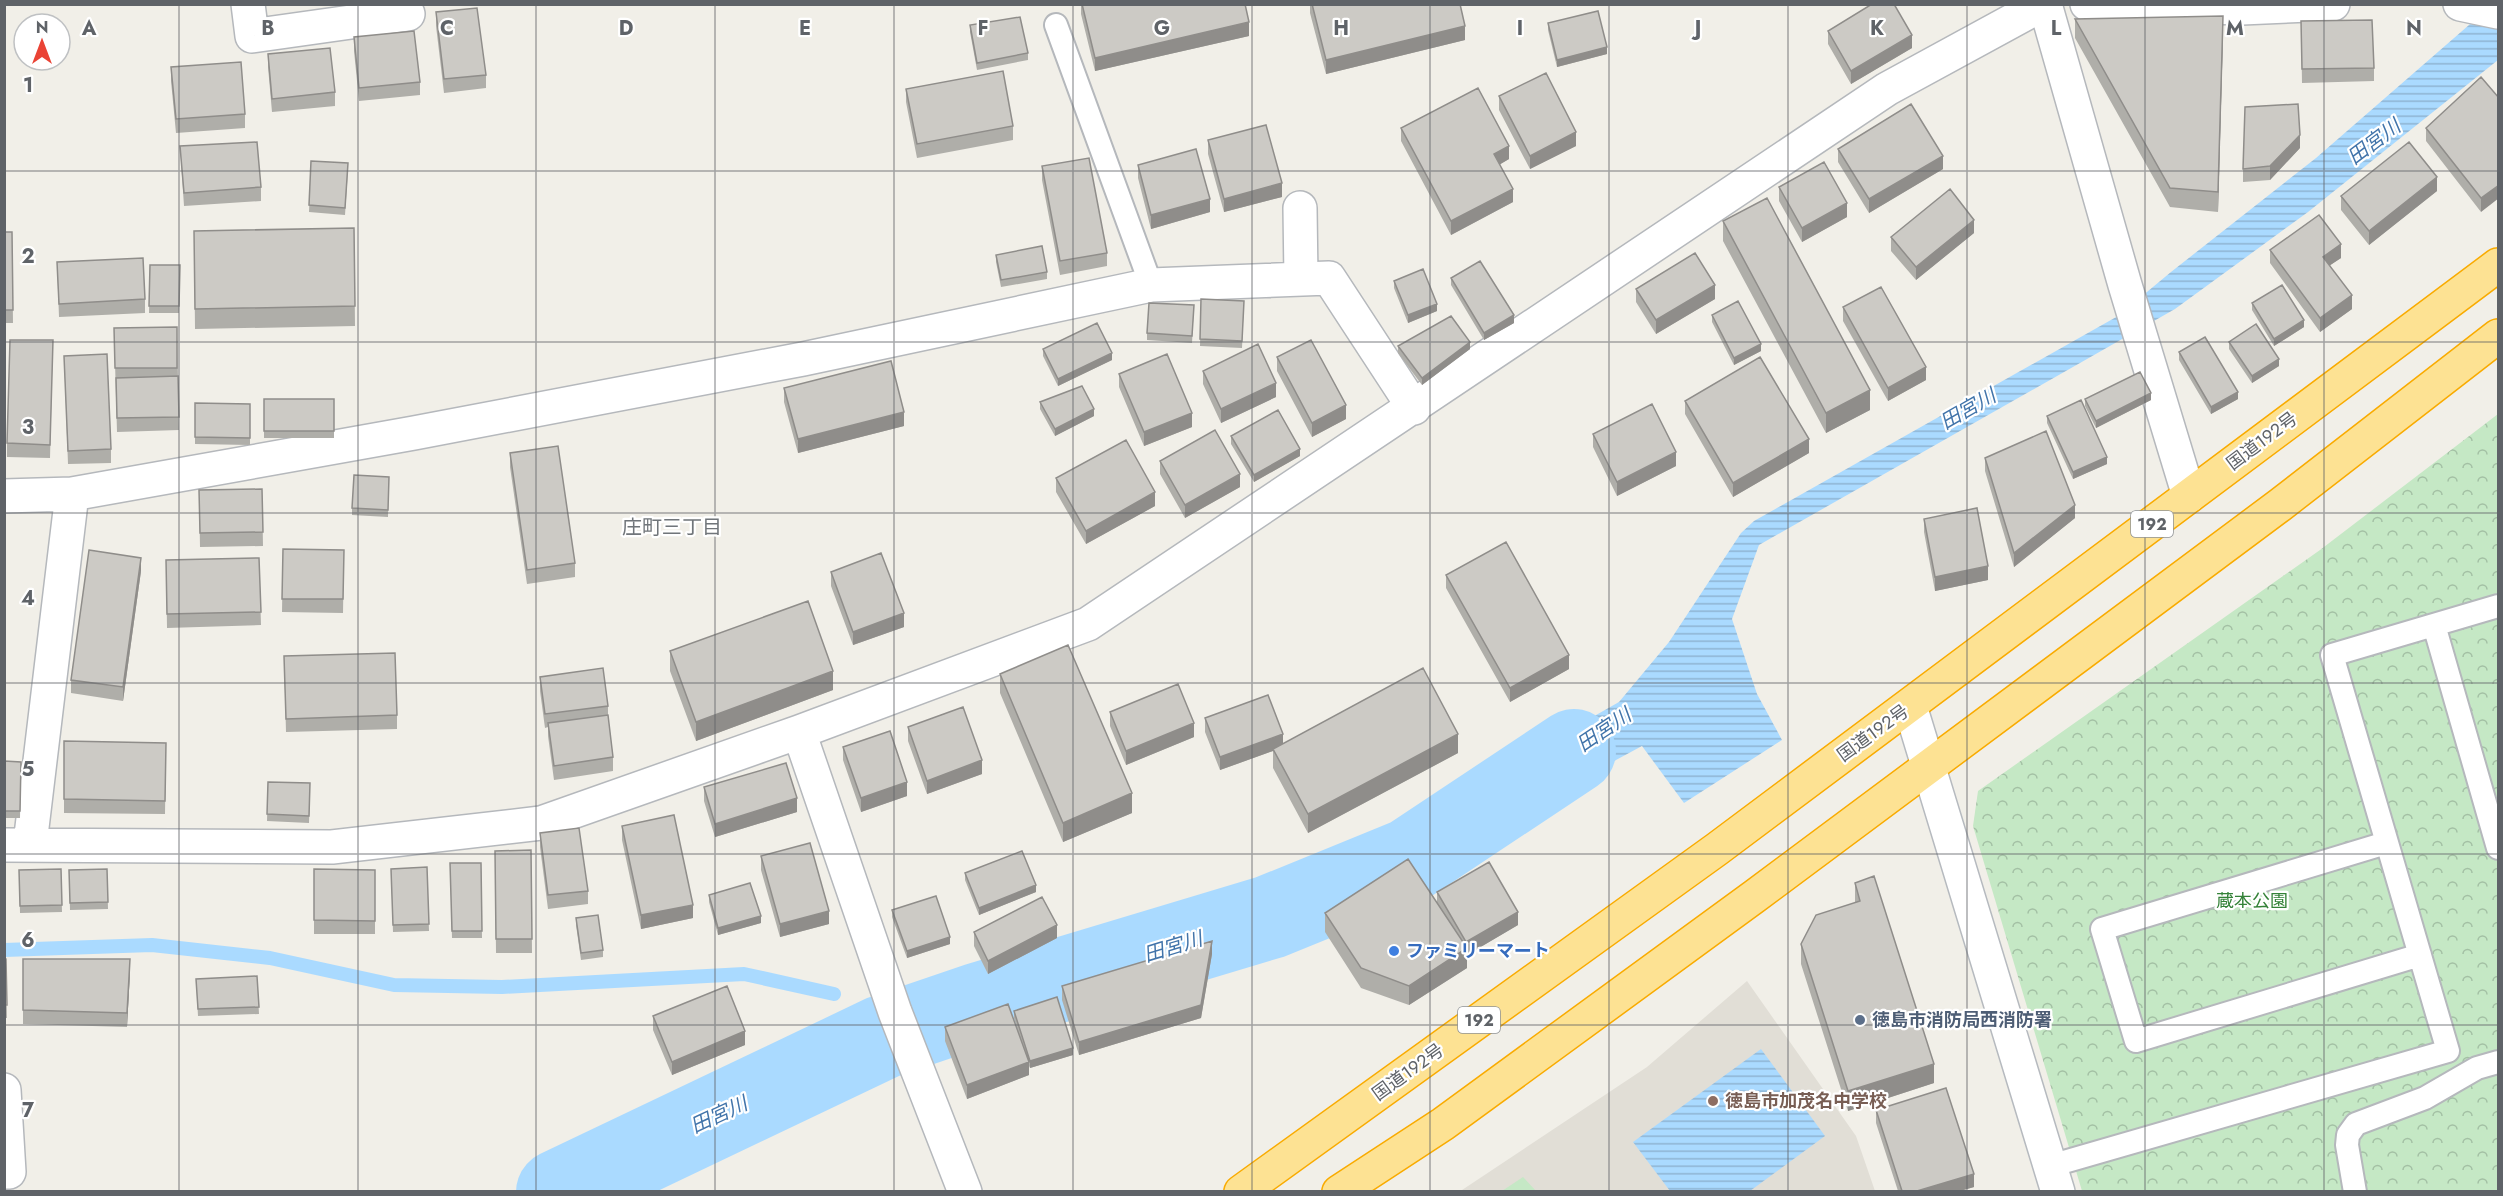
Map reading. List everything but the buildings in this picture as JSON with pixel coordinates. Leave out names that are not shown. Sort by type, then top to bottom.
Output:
[{"type":"highway","name":"国道192号","points":[[1241,1191],[1717,849],[2499,265]]},
{"type":"highway","points":[[1339,1191],[1443,1124],[1755,896],[2280,505],[2499,336]]},
{"type":"street","points":[[248,4],[252,36],[408,14]]},
{"type":"street","points":[[72,494],[17,845],[332,847],[542,823],[799,732],[1088,624],[1887,89],[2044,4],[2189,496]]},
{"type":"street","points":[[2087,4],[2243,6],[2333,4]]},
{"type":"street","points":[[1300,208],[1301,279]]},
{"type":"street","points":[[4,496],[72,494],[803,359],[1151,285],[1329,278],[1413,408]]},
{"type":"street","points":[[1910,705],[2054,1179]]},
{"type":"street","points":[[799,732],[895,1012],[965,1191]]},
{"type":"street","points":[[4,1090],[9,1172],[4,1172]]},
{"type":"lane","points":[[1056,25],[1151,285]]},
{"type":"lane","points":[[2054,1179],[2448,1051],[2332,655],[2499,606]]},
{"type":"lane","points":[[2434,625],[2499,848]]},
{"type":"lane","points":[[2386,843],[2102,929],[2112,963],[2136,1041],[2420,955]]},
{"type":"lane","points":[[2355,1191],[2347,1145],[2348,1135],[2355,1124],[2425,1098],[2477,1068],[2499,1062]]},
{"type":"shaded area","name":"徳島市加茂名中学校","points":[[1747,981],[1856,1136],[1875,1191],[1459,1192],[1647,1067]]},
{"type":"green space","name":"蔵本公園","points":[[2498,414],[2498,1191],[2082,1191],[1973,826],[1978,791],[2320,550]]},
{"type":"green space","points":[[1523,1177],[1536,1191],[1502,1191]]},
{"type":"water","points":[[2492,5],[2498,5],[2498,60],[2308,212],[2175,309],[1759,545],[1732,619],[1757,694],[1782,740],[1684,803],[1642,746],[1486,830],[1466,789],[1619,702],[1669,642],[1741,533],[1754,521],[2118,316],[2316,158]]},
{"type":"water","points":[[1761,1049],[1825,1136],[1750,1191],[1670,1191],[1633,1142]]},
{"type":"waterway","name":"田宮川","points":[[558,1192],[883,1037],[977,1005],[1270,917],[1410,860],[1574,751]]},
{"type":"waterway","points":[[4,950],[152,945],[270,958],[394,985],[502,987],[744,974],[834,994]]},
{"type":"waterway","points":[[865,1019],[883,1037]]},
{"type":"place","name":"ファミリーマート","points":[[1394,951]]},
{"type":"place","name":"徳島市消防局西消防署","points":[[1860,1020]]},
{"type":"place","name":"徳島市加茂名中学校","points":[[1713,1101]]},
{"type":"district","name":"庄町三丁目","points":[[672,527]]}]
